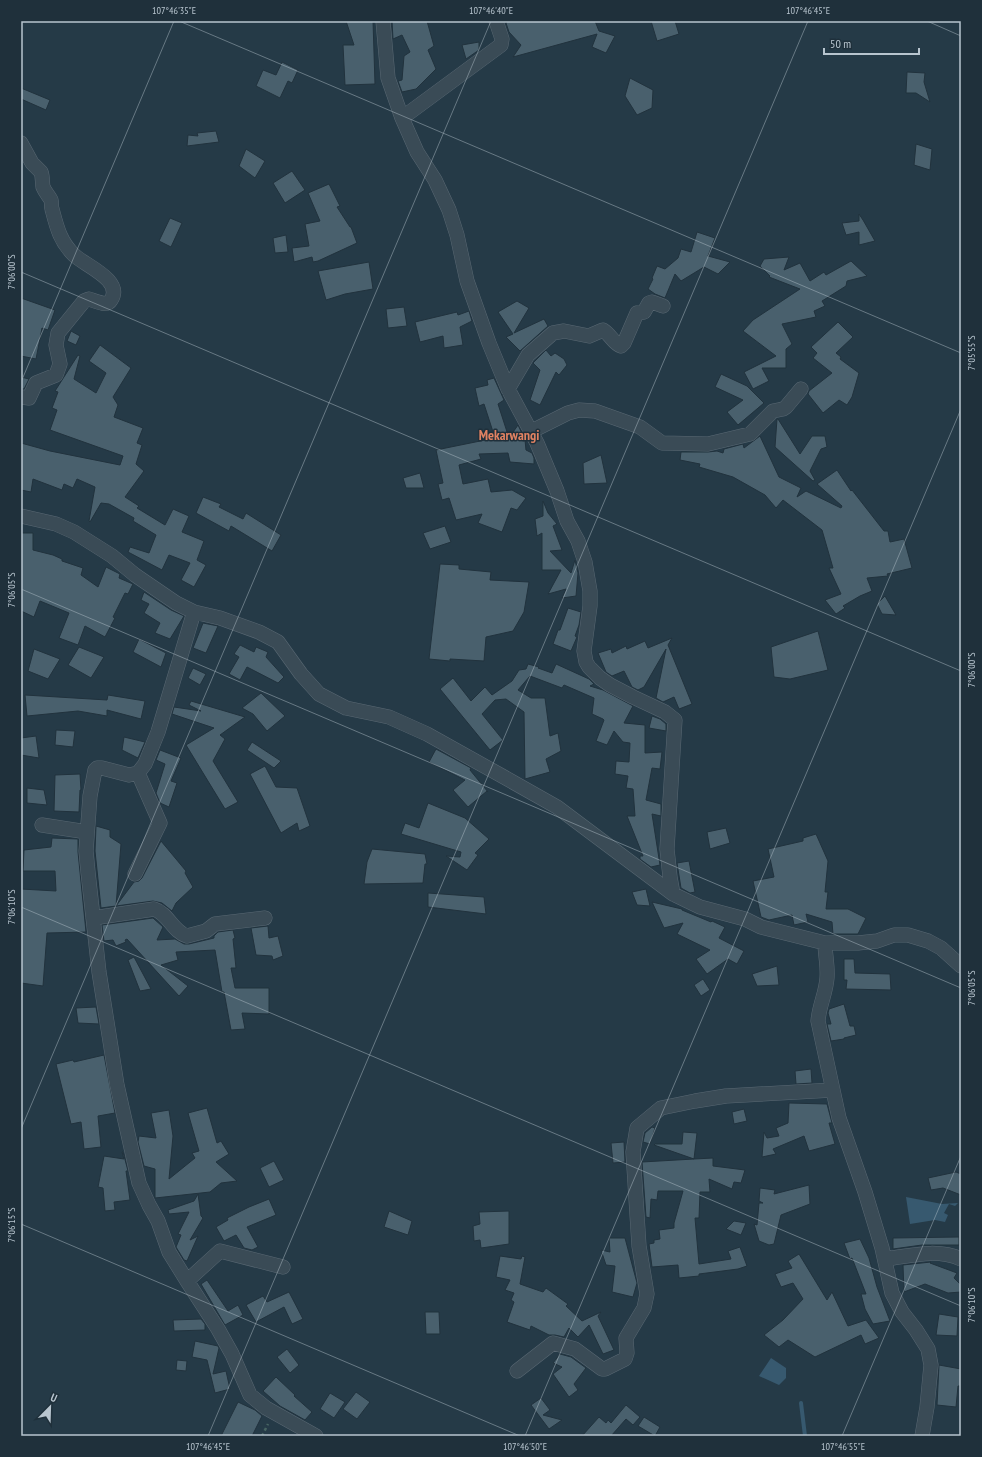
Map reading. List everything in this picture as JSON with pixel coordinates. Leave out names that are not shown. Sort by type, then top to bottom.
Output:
[{"type":"street","points":[[383,21],[388,78],[402,118],[417,152],[435,180],[449,210],[457,235],[467,280],[488,343],[508,389],[537,443],[555,485],[567,521],[578,541],[586,562],[590,591],[590,606],[584,651],[586,662],[589,667],[605,681],[633,697],[665,712],[675,720],[667,849],[673,894]]},
{"type":"street","points":[[402,118],[499,47],[502,42],[496,21]]},
{"type":"street","points":[[21,143],[32,163],[42,172],[43,185],[51,201],[58,232],[63,243],[78,260],[102,275],[113,287],[114,292],[111,301],[108,303],[89,299],[84,301],[58,333],[56,345],[60,364],[56,375],[36,383],[28,398],[21,397]]},
{"type":"street","points":[[508,389],[528,355],[553,333],[564,331],[589,336],[603,330],[617,344],[622,346],[637,312],[644,312],[649,302],[663,306]]},
{"type":"street","points":[[530,432],[568,413],[579,410],[596,411],[636,425],[662,443],[708,444],[752,433],[773,411],[786,407],[801,389]]},
{"type":"street","points":[[21,516],[56,524],[74,532],[112,556],[135,575],[176,603],[194,612],[220,618],[259,632],[278,642],[301,674],[318,694],[346,708],[389,716],[427,734],[557,807],[673,894],[700,907],[745,919],[761,927],[825,942],[858,943],[877,941],[894,935],[908,935],[928,941],[940,948],[961,966]]},
{"type":"street","points":[[194,612],[158,732],[145,764],[138,773],[129,776],[102,768],[97,768],[90,796],[86,851],[99,972],[117,1086],[139,1182],[148,1205],[158,1221],[169,1252],[229,1347],[250,1395],[266,1408],[316,1436]]},
{"type":"street","points":[[135,874],[160,824],[138,773]]},
{"type":"street","points":[[42,825],[87,832]]},
{"type":"street","points":[[93,918],[154,910],[160,912],[186,936],[206,931],[215,924],[265,918]]},
{"type":"street","points":[[825,942],[827,977],[823,999],[819,1009],[818,1021],[839,1118],[865,1192],[885,1259],[892,1293],[902,1312],[928,1349],[931,1365],[928,1407],[922,1436]]},
{"type":"street","points":[[517,1371],[554,1343],[575,1349],[602,1369],[625,1359],[627,1353],[626,1340],[644,1308],[647,1294],[639,1246],[633,1152],[637,1128],[660,1108],[695,1101],[726,1096],[833,1090]]},
{"type":"street","points":[[186,1281],[220,1251],[283,1267]]},
{"type":"street","points":[[885,1259],[928,1253],[955,1256],[961,1259]]},
{"type":"water","points":[[906,1197],[942,1204],[958,1203],[955,1206],[949,1204],[944,1213],[948,1215],[945,1222],[935,1220],[910,1224]]},
{"type":"water","points":[[771,1358],[786,1368],[786,1378],[779,1385],[759,1376]]},
{"type":"building","points":[[346,21],[373,21],[375,84],[345,85],[343,45],[354,45]]},
{"type":"building","points":[[392,21],[427,21],[434,46],[428,50],[436,69],[416,89],[402,92],[398,81],[402,80],[404,56],[410,52],[402,35],[393,39]]},
{"type":"building","points":[[508,21],[595,21],[599,31],[615,36],[606,53],[592,47],[597,34],[513,57],[521,45],[509,32],[506,23]]},
{"type":"building","points":[[651,21],[675,21],[679,34],[657,41]]},
{"type":"building","points":[[479,42],[479,50],[466,59],[462,45]]},
{"type":"building","points":[[282,62],[298,70],[292,83],[288,81],[280,98],[256,86],[263,70],[276,75]]},
{"type":"building","points":[[907,72],[925,73],[924,82],[930,102],[916,93],[906,93]]},
{"type":"building","points":[[630,78],[653,90],[652,108],[637,115],[625,96]]},
{"type":"building","points":[[21,88],[50,100],[46,110],[21,99]]},
{"type":"building","points":[[216,131],[219,142],[187,146],[188,135],[198,136],[197,133]]},
{"type":"building","points":[[916,144],[932,149],[930,170],[914,165]]},
{"type":"building","points":[[246,149],[265,161],[255,178],[239,166]]},
{"type":"building","points":[[292,171],[305,190],[285,203],[273,183]]},
{"type":"building","points":[[329,184],[340,206],[337,207],[351,227],[357,243],[318,261],[313,262],[312,257],[294,262],[292,248],[309,246],[305,224],[320,221],[308,193]]},
{"type":"building","points":[[859,214],[875,241],[859,245],[859,232],[846,235],[842,223],[859,221]]},
{"type":"building","points":[[170,218],[182,223],[171,247],[159,241]]},
{"type":"building","points":[[697,232],[715,238],[708,256],[730,262],[718,274],[704,267],[681,281],[675,274],[665,298],[648,289],[657,266],[665,269],[678,258],[681,249],[691,252]]},
{"type":"building","points":[[286,235],[288,252],[275,253],[273,238]]},
{"type":"building","points":[[789,257],[784,270],[800,263],[810,281],[824,272],[826,275],[851,261],[867,276],[847,281],[846,286],[822,301],[825,306],[814,311],[816,317],[782,324],[792,344],[786,349],[786,368],[762,368],[769,381],[753,389],[744,372],[776,356],[743,331],[753,320],[800,289],[769,277],[770,276],[760,266],[764,259]]},
{"type":"building","points":[[369,262],[373,289],[345,294],[326,300],[318,271]]},
{"type":"building","points":[[21,298],[55,310],[48,330],[42,328],[36,359],[21,356]]},
{"type":"building","points":[[517,301],[529,308],[514,333],[544,319],[548,326],[520,351],[506,337],[513,334],[498,312]]},
{"type":"building","points":[[404,307],[407,326],[388,328],[386,309]]},
{"type":"building","points":[[469,311],[472,321],[460,327],[463,345],[444,348],[443,336],[420,342],[415,322],[457,312],[458,315]]},
{"type":"building","points":[[838,322],[853,337],[836,353],[841,357],[840,359],[859,373],[852,397],[847,405],[839,400],[823,413],[808,394],[809,391],[832,373],[813,358],[817,353],[811,347]]},
{"type":"building","points":[[71,331],[80,336],[76,345],[67,341]]},
{"type":"building","points":[[100,345],[131,368],[113,397],[118,405],[114,417],[143,428],[137,443],[142,445],[136,464],[144,471],[125,497],[139,506],[137,508],[165,525],[173,509],[189,516],[182,532],[204,541],[197,560],[206,565],[194,587],[181,580],[190,563],[169,555],[162,570],[128,552],[130,547],[149,553],[156,535],[133,521],[134,518],[109,504],[101,503],[90,522],[89,521],[95,487],[77,479],[73,488],[64,484],[62,490],[33,479],[31,492],[21,490],[21,443],[50,451],[120,465],[123,456],[50,430],[57,410],[52,408],[58,392],[55,391],[78,355],[80,356],[74,379],[96,393],[106,373],[89,361]]},
{"type":"building","points":[[546,350],[551,356],[555,353],[564,359],[567,365],[559,375],[556,372],[540,405],[530,400],[540,370],[533,363]]},
{"type":"building","points":[[721,374],[747,386],[764,403],[738,425],[727,412],[743,400],[715,387]]},
{"type":"building","points":[[21,377],[29,379],[24,389],[21,389]]},
{"type":"building","points":[[494,378],[504,400],[498,404],[509,438],[518,425],[525,440],[526,450],[532,453],[534,464],[510,462],[508,453],[479,454],[481,459],[459,465],[463,484],[488,479],[491,492],[512,490],[526,498],[517,510],[511,508],[502,532],[478,523],[482,514],[456,520],[449,498],[442,500],[438,484],[443,483],[436,450],[495,438],[484,404],[479,406],[475,388],[488,385],[487,380]]},
{"type":"building","points":[[777,419],[800,454],[812,436],[825,436],[827,447],[821,449],[810,471],[815,480],[813,481],[775,447]]},
{"type":"building","points":[[760,436],[779,477],[801,488],[797,497],[806,491],[841,508],[842,506],[817,484],[837,470],[851,491],[852,490],[884,531],[888,531],[890,542],[904,539],[912,568],[887,574],[888,576],[867,578],[872,591],[843,606],[845,608],[836,614],[825,600],[841,594],[829,568],[833,568],[822,530],[783,500],[776,508],[765,495],[733,477],[699,467],[700,464],[680,460],[681,452],[717,451],[723,453],[724,449],[743,444],[744,448]]},
{"type":"building","points":[[601,455],[607,483],[584,484],[583,463]]},
{"type":"building","points":[[420,473],[424,488],[406,488],[403,478]]},
{"type":"building","points":[[203,497],[221,504],[219,507],[243,519],[246,513],[281,535],[272,551],[231,526],[229,531],[196,513]]},
{"type":"building","points":[[543,501],[548,513],[557,524],[553,526],[562,550],[550,551],[571,573],[575,560],[578,573],[576,596],[562,598],[566,589],[548,594],[561,570],[542,570],[542,533],[537,536],[535,519],[543,516]]},
{"type":"building","points":[[445,526],[451,542],[430,549],[423,533]]},
{"type":"building","points":[[21,533],[33,533],[33,550],[53,555],[62,559],[62,561],[83,568],[81,575],[98,587],[106,567],[120,574],[119,578],[133,584],[128,594],[125,593],[113,617],[115,618],[105,637],[85,626],[78,645],[59,638],[69,613],[40,601],[34,617],[21,611]]},
{"type":"building","points":[[440,564],[459,565],[459,569],[491,572],[490,580],[529,582],[524,612],[513,631],[486,637],[484,661],[450,659],[450,661],[429,659]]},
{"type":"building","points":[[144,592],[171,610],[184,616],[170,639],[155,633],[160,623],[144,613],[149,604],[141,600]]},
{"type":"building","points":[[885,596],[896,615],[882,614],[877,604]]},
{"type":"building","points":[[568,608],[581,612],[579,625],[575,636],[577,637],[571,651],[553,644]]},
{"type":"building","points":[[203,623],[218,626],[206,653],[193,648]]},
{"type":"building","points":[[818,631],[828,670],[790,679],[774,677],[771,647]]},
{"type":"building","points":[[672,638],[668,645],[692,704],[679,709],[674,697],[663,702],[656,698],[666,649],[644,687],[638,690],[632,687],[624,671],[612,676],[606,672],[598,653],[611,649],[612,653],[626,646],[627,649],[645,641],[648,648]]},
{"type":"building","points":[[139,639],[166,653],[161,667],[133,652]]},
{"type":"building","points":[[240,645],[254,652],[256,647],[268,652],[266,657],[284,677],[278,683],[247,667],[240,680],[229,674],[239,657],[234,654]]},
{"type":"building","points":[[79,647],[104,657],[91,678],[68,665]]},
{"type":"building","points":[[34,649],[60,659],[48,679],[28,671]]},
{"type":"building","points":[[528,664],[552,673],[556,664],[589,679],[594,684],[590,686],[603,690],[633,706],[624,723],[645,725],[645,753],[662,752],[660,769],[652,768],[646,800],[661,804],[661,816],[652,814],[660,865],[651,867],[640,859],[640,856],[643,856],[627,816],[635,816],[633,789],[626,788],[628,776],[615,774],[616,761],[629,762],[630,743],[623,742],[614,731],[607,745],[596,741],[604,720],[592,714],[594,698],[564,685],[562,688],[530,676],[518,690],[531,698],[545,698],[550,736],[558,733],[561,751],[546,759],[550,772],[525,779],[524,712],[506,699],[495,700],[482,714],[503,740],[490,750],[440,689],[453,678],[471,701],[485,687],[492,695],[512,681],[519,670],[526,669]]},
{"type":"building","points":[[193,668],[206,674],[200,685],[188,678]]},
{"type":"building","points":[[261,693],[285,716],[267,731],[253,714],[242,708]]},
{"type":"building","points":[[25,695],[107,700],[108,695],[145,701],[141,719],[107,710],[107,716],[78,711],[27,716]]},
{"type":"building","points":[[191,701],[245,717],[220,735],[225,739],[213,761],[238,802],[225,809],[186,745],[214,728],[172,714],[174,707],[201,711],[189,705]]},
{"type":"building","points":[[652,716],[660,719],[666,724],[666,731],[649,728]]},
{"type":"building","points":[[56,730],[75,731],[73,747],[55,745]]},
{"type":"building","points":[[36,736],[39,758],[21,755],[21,738]]},
{"type":"building","points":[[124,737],[145,742],[138,758],[122,750]]},
{"type":"building","points":[[252,742],[281,761],[274,768],[247,750]]},
{"type":"building","points":[[436,749],[471,768],[470,770],[488,792],[487,791],[468,807],[453,790],[465,780],[429,762]]},
{"type":"building","points":[[160,750],[181,758],[171,781],[177,783],[169,807],[160,803],[156,793],[165,764],[156,760]]},
{"type":"building","points":[[265,766],[276,787],[297,788],[310,826],[299,831],[297,823],[281,833],[250,774]]},
{"type":"building","points":[[80,774],[81,790],[79,812],[54,811],[55,775]]},
{"type":"building","points":[[27,788],[44,790],[47,805],[27,803]]},
{"type":"building","points":[[428,803],[465,818],[489,839],[475,853],[478,855],[467,870],[446,856],[460,857],[461,852],[401,834],[405,823],[419,828]]},
{"type":"building","points":[[96,826],[110,830],[110,837],[121,844],[116,906],[101,908],[95,851]]},
{"type":"building","points":[[726,828],[730,843],[710,849],[707,832]]},
{"type":"building","points":[[816,834],[828,861],[825,892],[828,892],[826,909],[848,909],[866,918],[858,934],[833,934],[832,922],[806,914],[808,922],[794,925],[792,915],[769,920],[761,917],[753,881],[774,877],[768,849],[803,841],[803,838]]},
{"type":"building","points":[[52,838],[78,839],[86,932],[47,933],[43,986],[21,983],[21,889],[56,891],[55,871],[23,871],[24,850],[51,847]]},
{"type":"building","points":[[161,841],[186,871],[185,873],[193,887],[176,903],[172,911],[162,903],[153,901],[116,906],[134,882],[139,881],[142,878]]},
{"type":"building","points":[[372,849],[425,854],[427,864],[425,864],[423,883],[364,884],[367,862]]},
{"type":"building","points":[[689,861],[695,892],[690,893],[681,888],[677,863]]},
{"type":"building","points":[[646,889],[650,906],[637,905],[632,892]]},
{"type":"building","points":[[428,893],[484,897],[486,914],[428,907]]},
{"type":"building","points":[[652,902],[682,909],[725,927],[719,938],[744,951],[737,964],[728,959],[707,974],[696,959],[710,950],[677,934],[683,923],[664,928]]},
{"type":"building","points":[[153,918],[163,927],[157,940],[175,939],[184,944],[189,944],[214,938],[218,932],[233,930],[235,938],[233,939],[236,968],[231,968],[235,988],[269,988],[269,1014],[242,1013],[245,1029],[231,1030],[224,992],[222,992],[215,950],[176,952],[178,960],[161,965],[188,986],[179,996],[127,939],[125,940],[126,942],[116,946],[113,940],[104,941],[102,925]]},
{"type":"building","points":[[268,926],[269,938],[278,936],[283,956],[273,960],[272,956],[256,955],[251,928]]},
{"type":"building","points":[[134,957],[151,989],[140,991],[128,960]]},
{"type":"building","points":[[844,959],[854,959],[855,973],[890,974],[891,990],[846,989],[847,980],[844,980]]},
{"type":"building","points":[[777,966],[779,985],[757,986],[752,974]]},
{"type":"building","points":[[703,979],[710,990],[701,996],[694,985]]},
{"type":"building","points":[[844,1004],[850,1026],[854,1026],[856,1035],[831,1041],[827,1024],[831,1024],[828,1013],[829,1009]]},
{"type":"building","points":[[96,1007],[99,1024],[78,1023],[76,1008]]},
{"type":"building","points":[[104,1055],[115,1113],[98,1116],[101,1147],[84,1149],[81,1122],[71,1124],[56,1064],[73,1060],[74,1062]]},
{"type":"building","points":[[811,1069],[812,1083],[796,1084],[795,1071]]},
{"type":"building","points":[[789,1103],[827,1104],[832,1123],[829,1123],[835,1144],[809,1151],[804,1136],[773,1149],[776,1154],[762,1157],[764,1132],[767,1138],[779,1136],[776,1128],[788,1123]]},
{"type":"building","points":[[207,1108],[217,1143],[221,1141],[229,1154],[216,1162],[237,1181],[221,1183],[210,1192],[155,1198],[155,1169],[144,1166],[138,1142],[139,1136],[156,1138],[151,1113],[169,1110],[173,1136],[169,1179],[195,1158],[192,1153],[199,1151],[188,1113]]},
{"type":"building","points":[[744,1109],[747,1121],[734,1124],[732,1112]]},
{"type":"building","points":[[652,1127],[655,1128],[650,1144],[643,1142],[645,1133]]},
{"type":"building","points":[[683,1132],[697,1133],[694,1159],[654,1145],[682,1144]]},
{"type":"building","points":[[624,1142],[625,1162],[613,1163],[611,1143]]},
{"type":"building","points":[[122,1152],[128,1171],[126,1171],[130,1200],[114,1202],[115,1210],[105,1211],[103,1188],[98,1187],[104,1156],[124,1159]]},
{"type":"building","points":[[713,1158],[713,1166],[745,1170],[741,1183],[734,1182],[732,1189],[709,1179],[710,1192],[700,1192],[699,1218],[695,1218],[699,1264],[731,1259],[728,1251],[740,1247],[747,1266],[738,1269],[699,1274],[699,1276],[679,1278],[678,1265],[652,1267],[649,1244],[654,1243],[654,1240],[660,1239],[659,1230],[674,1228],[683,1191],[658,1191],[657,1200],[651,1199],[650,1218],[646,1217],[642,1162]]},
{"type":"building","points":[[274,1161],[284,1180],[269,1187],[260,1168]]},
{"type":"building","points":[[956,1172],[961,1174],[961,1195],[943,1188],[931,1190],[928,1178]]},
{"type":"building","points":[[809,1185],[810,1204],[781,1215],[774,1244],[769,1245],[759,1241],[754,1224],[757,1225],[759,1203],[763,1203],[759,1201],[760,1188],[775,1190],[774,1194]]},
{"type":"building","points":[[198,1194],[201,1216],[203,1218],[190,1240],[198,1236],[187,1261],[184,1260],[176,1247],[181,1235],[178,1234],[189,1212],[169,1214],[168,1210],[194,1201]]},
{"type":"building","points":[[269,1199],[276,1215],[247,1227],[258,1247],[252,1250],[244,1248],[236,1235],[224,1241],[216,1227],[228,1220],[227,1218]]},
{"type":"building","points":[[389,1211],[412,1221],[408,1235],[384,1227]]},
{"type":"building","points":[[509,1211],[509,1244],[481,1248],[480,1240],[474,1241],[473,1226],[480,1224],[479,1212]]},
{"type":"building","points":[[734,1221],[746,1223],[741,1235],[726,1229]]},
{"type":"building","points":[[959,1237],[959,1245],[922,1245],[893,1249],[893,1238]]},
{"type":"building","points":[[609,1238],[625,1238],[637,1283],[633,1297],[612,1292],[615,1266],[606,1265],[601,1250],[610,1252]]},
{"type":"building","points":[[860,1239],[869,1258],[877,1287],[890,1321],[873,1324],[865,1309],[861,1294],[866,1294],[852,1258],[850,1259],[844,1243]]},
{"type":"building","points":[[799,1254],[827,1300],[832,1292],[848,1326],[866,1320],[879,1338],[865,1344],[861,1335],[815,1357],[788,1340],[779,1347],[764,1335],[783,1320],[803,1299],[793,1283],[781,1287],[775,1274],[792,1268],[788,1261]]},
{"type":"building","points":[[500,1256],[521,1259],[522,1256],[525,1257],[520,1284],[543,1292],[546,1288],[568,1304],[566,1306],[582,1321],[601,1312],[598,1316],[614,1350],[603,1354],[589,1325],[578,1337],[569,1328],[564,1337],[549,1335],[531,1326],[530,1330],[507,1322],[514,1302],[511,1300],[514,1293],[505,1290],[510,1280],[496,1277]]},
{"type":"building","points":[[931,1262],[930,1263],[957,1273],[954,1278],[961,1285],[961,1292],[948,1293],[925,1284],[904,1292],[903,1265]]},
{"type":"building","points":[[207,1280],[228,1311],[238,1305],[243,1315],[225,1325],[201,1284]]},
{"type":"building","points":[[289,1292],[303,1319],[292,1324],[284,1307],[256,1322],[246,1305],[263,1296],[267,1302]]},
{"type":"building","points":[[425,1312],[439,1312],[440,1334],[426,1334]]},
{"type":"building","points":[[939,1314],[958,1317],[957,1336],[936,1335]]},
{"type":"building","points":[[201,1319],[205,1324],[205,1330],[174,1331],[173,1320]]},
{"type":"building","points":[[195,1341],[218,1346],[219,1348],[213,1374],[226,1371],[230,1389],[215,1393],[207,1360],[192,1357]]},
{"type":"building","points":[[287,1349],[299,1365],[290,1373],[277,1357]]},
{"type":"building","points":[[560,1354],[571,1357],[586,1368],[574,1384],[578,1390],[569,1397],[553,1374],[562,1367],[553,1363]]},
{"type":"building","points":[[177,1360],[187,1361],[186,1371],[176,1370]]},
{"type":"building","points":[[939,1365],[961,1369],[961,1386],[958,1386],[956,1407],[937,1405]]},
{"type":"building","points":[[276,1377],[312,1412],[305,1420],[280,1406],[263,1391]]},
{"type":"building","points":[[356,1392],[370,1402],[357,1419],[343,1409]]},
{"type":"building","points":[[330,1393],[345,1402],[334,1418],[320,1409]]},
{"type":"building","points":[[541,1398],[550,1410],[543,1415],[562,1420],[549,1429],[531,1405]]},
{"type":"building","points":[[238,1402],[255,1410],[262,1416],[252,1436],[221,1436]]},
{"type":"building","points":[[626,1405],[640,1417],[633,1425],[626,1419],[611,1436],[582,1436],[599,1417],[606,1423],[608,1420],[611,1423]]},
{"type":"building","points":[[644,1417],[660,1427],[655,1436],[638,1426]]},
{"type":"waterway","points":[[801,1403],[805,1436]]},
{"type":"district","name":"Mekarwangi","points":[[509,435]]}]
